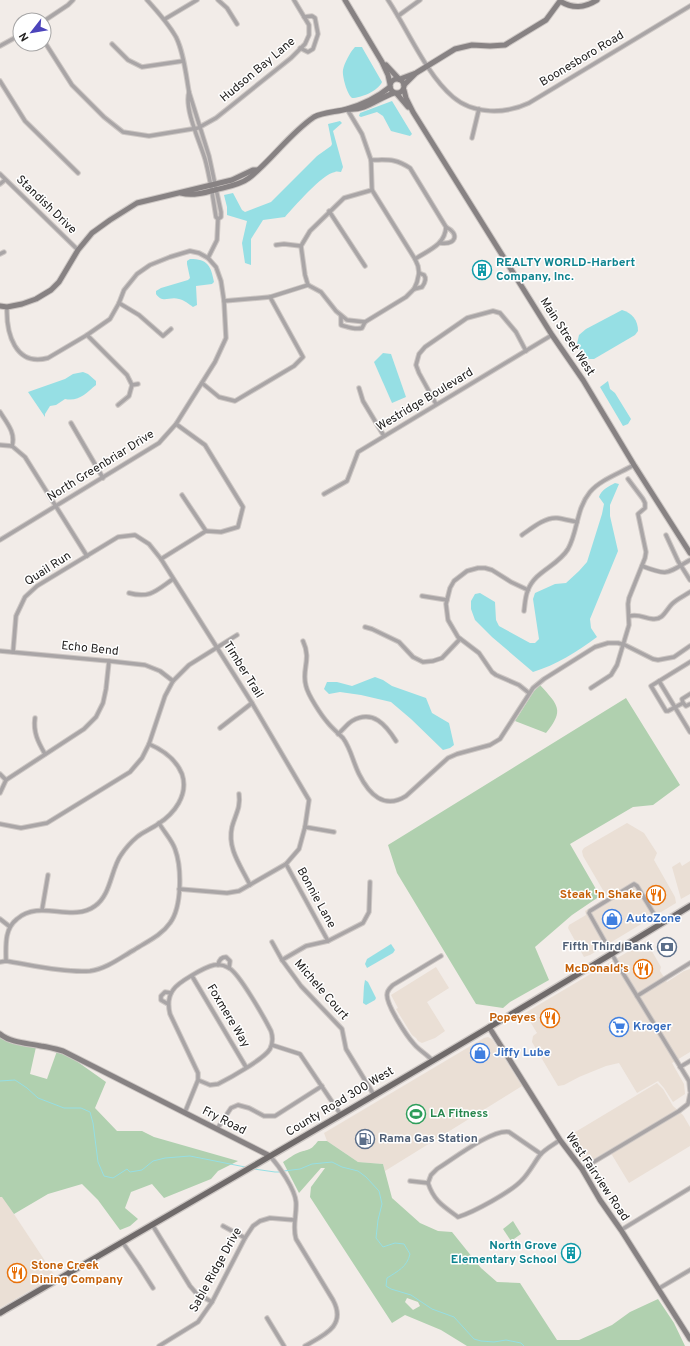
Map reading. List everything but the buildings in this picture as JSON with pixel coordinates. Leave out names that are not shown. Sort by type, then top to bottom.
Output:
[{"type":"main road","name":"County Road 300 West","points":[[0,1314],[153,1226],[690,907]]},
{"type":"street","points":[[52,16],[73,0]]},
{"type":"street","points":[[7,307],[8,326],[13,343],[22,355],[33,360],[48,358],[110,320],[124,290],[137,274],[150,265],[190,251],[199,253],[208,258],[217,240],[218,219],[216,217],[209,156],[188,102],[189,92],[183,61],[176,38],[165,19],[147,0]]},
{"type":"street","points":[[165,19],[197,0]]},
{"type":"street","points":[[218,0],[227,8],[237,24]]},
{"type":"street","points":[[294,0],[304,17],[312,16],[315,18],[318,34],[313,49],[308,52],[300,48]]},
{"type":"street","name":"Main Street West","points":[[345,0],[382,62],[388,75],[390,85],[395,93],[413,112]]},
{"type":"street","name":"Boonesboro Road","points":[[388,0],[434,77],[454,98],[479,109],[501,111],[523,106],[690,6]]},
{"type":"street","points":[[398,16],[420,0]]},
{"type":"street","points":[[0,306],[7,307],[22,304],[36,299],[51,290],[59,282],[78,250],[92,233],[137,203],[167,195],[182,193],[187,194],[240,182],[248,178],[268,161],[299,129],[316,116],[348,109],[377,95],[394,80],[416,73],[455,49],[472,45],[505,45],[546,20],[551,15],[559,1],[569,6],[578,7],[588,5],[597,0]]},
{"type":"street","name":"Hudson Bay Lane","points":[[51,52],[72,85],[104,117],[124,132],[149,136],[197,128],[216,118],[291,58],[305,44],[309,35],[309,25],[304,17]]},
{"type":"street","points":[[0,46],[12,39]]},
{"type":"street","points":[[112,44],[128,60],[142,66],[183,61]]},
{"type":"street","name":"Main Street West","points":[[382,62],[399,79],[404,87],[406,98],[413,112],[552,334],[583,380],[634,465],[690,553]]},
{"type":"street","points":[[348,109],[355,110],[364,107],[395,93],[404,87],[416,73]]},
{"type":"street","points":[[0,81],[25,121],[78,173]]},
{"type":"street","points":[[348,109],[362,134],[371,160],[372,190],[418,266],[419,273],[414,290]]},
{"type":"street","points":[[472,138],[479,109]]},
{"type":"street","points":[[371,160],[395,160],[402,162],[410,168],[446,227],[455,235],[454,240],[451,243],[440,243]]},
{"type":"street","name":"Standish Drive","points":[[0,174],[78,250]]},
{"type":"street","points":[[0,184],[6,180]]},
{"type":"street","points":[[365,322],[347,320],[341,316],[321,292],[308,285],[301,246],[310,230],[344,198],[372,190]]},
{"type":"street","points":[[329,211],[365,266]]},
{"type":"street","points":[[415,259],[440,243],[446,235],[446,227]]},
{"type":"street","points":[[276,245],[284,244],[301,246]]},
{"type":"street","points":[[0,254],[4,252]]},
{"type":"street","name":"North Greenbriar Drive","points":[[0,540],[159,443],[176,424],[215,362],[226,338],[224,301],[221,281],[216,267],[208,258]]},
{"type":"street","points":[[341,316],[341,325],[358,329],[362,328],[365,322],[406,297],[414,290],[422,287],[426,277],[419,273]]},
{"type":"street","points":[[224,301],[270,297],[308,285]]},
{"type":"street","points":[[202,383],[219,397],[235,401],[294,366],[303,357],[270,297]]},
{"type":"street","points":[[119,303],[139,315],[163,336],[171,329]]},
{"type":"street","points":[[436,404],[416,365],[419,354],[425,347],[467,318],[493,310],[500,313],[516,332],[526,351]]},
{"type":"street","name":"Westridge Boulevard","points":[[324,494],[347,481],[358,452],[552,334]]},
{"type":"street","points":[[87,335],[127,375],[132,385],[129,396],[118,405]]},
{"type":"street","points":[[132,385],[138,384]]},
{"type":"street","points":[[359,388],[363,401],[384,436]]},
{"type":"street","points":[[0,412],[13,433],[14,442],[12,446]]},
{"type":"street","points":[[71,423],[103,478]]},
{"type":"street","points":[[161,559],[206,531],[221,532],[238,527],[243,508],[205,445],[176,424]]},
{"type":"street","points":[[0,445],[12,446],[25,457],[87,556]]},
{"type":"street","points":[[524,611],[528,590],[541,573],[554,565],[565,554],[572,540],[582,504],[591,491],[601,483],[634,465]]},
{"type":"street","points":[[591,688],[607,678],[615,670],[629,625],[629,598],[646,552],[638,514],[645,508],[645,506],[643,499],[628,479]]},
{"type":"street","points":[[182,495],[206,531]]},
{"type":"street","points":[[522,535],[542,522],[552,518],[577,522]]},
{"type":"street","name":"Quail Run","points":[[13,652],[16,616],[25,597],[37,586],[118,537],[135,535]]},
{"type":"street","name":"Timber Trail","points":[[135,535],[149,544],[161,559],[252,703],[309,800],[305,827],[299,849],[286,864],[239,891],[227,893],[180,889]]},
{"type":"street","points":[[666,535],[681,566],[690,580]]},
{"type":"street","points":[[642,566],[664,573],[671,571],[690,560]]},
{"type":"street","points":[[528,590],[511,582],[492,570],[478,568],[467,571],[454,580],[450,588],[447,600],[447,613],[448,620],[460,639],[479,653],[492,672],[519,685],[529,693]]},
{"type":"street","points":[[129,593],[140,596],[152,594],[173,579]]},
{"type":"street","points":[[629,616],[637,615],[657,619],[664,615],[672,604],[690,592]]},
{"type":"street","points":[[422,596],[447,600]]},
{"type":"street","points":[[365,627],[399,642],[413,658],[423,662],[442,658],[460,639]]},
{"type":"street","points":[[0,824],[22,828],[47,824],[130,772],[142,758],[149,744],[165,696],[173,681],[189,665],[237,635]]},
{"type":"street","points":[[303,641],[308,657],[305,681],[306,687],[323,716],[348,745],[360,775],[371,792],[386,802],[394,802],[406,796],[452,756],[495,743],[503,735],[533,688],[544,678],[594,647],[608,643],[623,644],[658,660],[674,657],[690,646]]},
{"type":"street","name":"Echo Bend","points":[[0,651],[145,665],[160,671],[173,681]]},
{"type":"street","points":[[0,793],[6,780],[84,729],[96,717],[103,703],[109,661]]},
{"type":"street","points":[[683,703],[668,712],[666,711],[650,686],[690,662]]},
{"type":"street","points":[[659,681],[690,732]]},
{"type":"street","points":[[683,703],[682,699],[690,694]]},
{"type":"street","points":[[220,728],[252,703]]},
{"type":"street","points":[[683,703],[686,706],[690,704]]},
{"type":"street","points":[[338,734],[353,720],[368,717],[384,724],[396,741]]},
{"type":"street","points":[[35,718],[34,728],[38,742],[45,754]]},
{"type":"street","points":[[6,961],[6,941],[9,926],[17,918],[27,912],[42,910],[80,912],[96,906],[105,895],[120,856],[137,837],[171,814],[179,804],[182,795],[183,779],[180,769],[162,749],[149,744]]},
{"type":"street","points":[[0,774],[6,780]]},
{"type":"street","points":[[240,794],[240,803],[232,828],[231,840],[233,853],[250,885]]},
{"type":"street","points":[[0,962],[6,961],[76,972],[92,971],[106,966],[160,934],[171,923],[173,918],[180,889],[180,868],[175,849],[159,823]]},
{"type":"street","points":[[305,827],[334,832]]},
{"type":"street","name":"Bonnie Lane","points":[[286,864],[328,941]]},
{"type":"street","points":[[42,910],[48,875]]},
{"type":"street","points":[[282,960],[306,946],[328,941],[363,924],[369,912],[370,882]]},
{"type":"street","points":[[582,1169],[679,1111],[688,1104],[690,1092],[689,1081],[611,953],[589,913],[633,885],[637,886],[660,924]]},
{"type":"street","points":[[0,919],[9,926]]},
{"type":"street","name":"Michele Court","points":[[272,942],[282,960],[301,986],[342,1029],[346,1049],[374,1095]]},
{"type":"street","points":[[432,1060],[410,1040],[394,1016],[388,1003],[387,994],[393,985],[441,956]]},
{"type":"street","points":[[218,965],[220,959],[226,957],[230,961],[229,968]]},
{"type":"street","points":[[637,996],[690,963]]},
{"type":"street","points":[[185,1112],[198,1080],[197,1070],[170,1014],[168,1004],[169,998],[177,986],[206,968],[218,965],[234,971],[270,1028],[273,1037],[272,1045],[265,1055],[216,1085],[198,1080]]},
{"type":"street","name":"Foxmere Way","points":[[192,976],[246,1067]]},
{"type":"street","points":[[168,1004],[163,1001],[161,996],[165,992],[171,993]]},
{"type":"street","name":"West Fairview Road","points":[[489,1026],[560,1140],[582,1169],[600,1200],[621,1230],[690,1339]]},
{"type":"street","name":"Fry Road","points":[[0,1034],[3,1037],[21,1043],[39,1045],[63,1051],[270,1156],[278,1165],[295,1196],[296,1201],[294,1220],[297,1242],[335,1304],[337,1310],[336,1322],[333,1328],[305,1346]]},
{"type":"street","points":[[272,1045],[300,1054],[341,1115]]},
{"type":"street","points":[[680,1067],[690,1061]]},
{"type":"street","points":[[217,1129],[231,1108],[238,1105],[249,1108],[264,1116],[275,1116],[322,1086]]},
{"type":"street","points":[[541,1154],[509,1132],[504,1131],[498,1133],[483,1140],[437,1169],[431,1175],[428,1183],[431,1193],[439,1204],[458,1217],[469,1213],[521,1182],[541,1154],[548,1147],[560,1140]]},
{"type":"street","points":[[410,1182],[428,1183]]},
{"type":"street","points":[[621,1230],[690,1188]]},
{"type":"street","name":"Sable Ridge Drive","points":[[158,1346],[198,1322],[212,1302],[245,1238],[253,1226],[264,1219],[274,1218],[294,1220]]},
{"type":"street","points":[[153,1226],[190,1286],[196,1293],[212,1302]]},
{"type":"street","points":[[223,1226],[245,1238]]},
{"type":"street","points":[[123,1243],[153,1288]]},
{"type":"street","points":[[658,1289],[690,1270]]},
{"type":"street","points":[[267,1318],[284,1346]]},
{"type":"street","points":[[167,1341],[170,1346]]},
{"type":"shaded area","points":[[627,823],[644,833],[657,853],[654,860],[675,897],[676,903],[590,955],[584,957],[568,928],[569,925],[586,915],[585,911],[607,897],[583,856],[582,851],[584,848]]},
{"type":"shaded area","points":[[690,861],[690,894],[681,899],[672,867],[680,862],[682,866]]},
{"type":"shaded area","points":[[646,941],[661,967],[660,971],[667,982],[684,971],[690,969],[690,1052],[672,1063],[684,1084],[685,1094],[673,1102],[658,1081],[637,1093],[619,1063],[606,1066],[564,1085],[558,1086],[532,1042],[533,1036],[537,1033],[525,1013]]},
{"type":"shaded area","points":[[436,967],[449,988],[427,1002],[445,1031],[435,1038],[422,1043],[412,1035],[396,1009],[398,1008],[391,995]]},
{"type":"shaded area","points":[[488,1037],[492,1039],[522,1086],[385,1171],[383,1164],[358,1162],[327,1141],[324,1133]]},
{"type":"shaded area","points":[[657,1083],[663,1089],[673,1106],[683,1115],[690,1127],[690,1146],[629,1183],[609,1150],[588,1162],[586,1159],[582,1161],[567,1137]]},
{"type":"shaded area","points":[[2,1196],[55,1276],[0,1308],[0,1197]]},
{"type":"green space","points":[[540,685],[555,703],[557,708],[556,719],[546,733],[515,721],[534,691]]},
{"type":"green space","points":[[626,698],[680,785],[653,805],[633,807],[570,844],[600,896],[572,915],[535,947],[549,980],[510,1002],[503,1008],[476,1004],[397,873],[388,845]]},
{"type":"green space","points":[[0,1034],[36,1047],[30,1074],[47,1079],[57,1051],[75,1060],[106,1082],[95,1108],[117,1131],[142,1131],[154,1137],[238,1161],[218,1171],[211,1179],[164,1198],[152,1184],[131,1192],[125,1208],[138,1219],[130,1226],[120,1230],[98,1200],[82,1184],[48,1194],[14,1214],[2,1197],[0,1197]]},
{"type":"green space","points":[[318,1141],[327,1141],[358,1162],[383,1164],[392,1198],[420,1223],[438,1231],[452,1232],[481,1268],[497,1282],[520,1283],[557,1340],[579,1340],[612,1325],[630,1312],[658,1299],[674,1323],[685,1346],[467,1346],[441,1330],[405,1315],[392,1323],[310,1197],[311,1187],[325,1168],[321,1168],[299,1193],[283,1162],[293,1155],[310,1149]],"holes":[[[407,1298],[418,1302],[420,1306],[413,1310],[405,1302]]]},
{"type":"green space","points":[[513,1221],[521,1234],[511,1241],[503,1229]]},
{"type":"water","points":[[355,47],[362,47],[382,82],[377,88],[369,93],[360,97],[352,98],[345,85],[343,70],[351,52]]},
{"type":"water","points":[[392,101],[412,134],[410,136],[391,131],[383,116],[377,112],[361,117],[359,116],[360,113]]},
{"type":"water","points":[[340,121],[342,123],[333,131],[343,167],[341,172],[329,174],[323,178],[285,217],[263,220],[251,239],[251,265],[245,263],[242,243],[247,221],[227,215],[224,195],[233,193],[242,210],[245,212],[271,202],[317,156],[331,146],[332,144],[328,124]]},
{"type":"water","points":[[190,259],[201,260],[208,264],[212,272],[214,282],[212,284],[196,286],[197,305],[193,307],[186,302],[175,298],[161,299],[156,294],[156,291],[190,278],[187,261]]},
{"type":"water","points":[[622,310],[629,313],[636,320],[638,331],[635,335],[594,359],[585,359],[577,344],[579,335],[586,329]]},
{"type":"water","points":[[383,353],[391,354],[406,397],[392,403],[374,362]]},
{"type":"water","points":[[83,372],[88,374],[96,381],[96,385],[78,398],[70,400],[65,399],[56,405],[50,406],[45,414],[45,417],[28,392],[65,379],[73,374]]},
{"type":"water","points":[[608,381],[610,389],[615,393],[631,419],[628,424],[623,426],[600,387]]},
{"type":"water","points":[[615,483],[619,484],[610,505],[610,516],[618,551],[590,619],[591,628],[597,637],[566,658],[533,672],[492,637],[475,620],[471,609],[471,601],[475,594],[480,593],[495,602],[496,620],[499,626],[530,643],[535,643],[539,639],[533,599],[535,593],[555,584],[566,583],[587,562],[604,504],[599,497],[603,490]]},
{"type":"water","points":[[375,677],[392,686],[426,698],[432,713],[449,723],[454,745],[443,750],[391,702],[340,692],[329,694],[324,689],[327,682],[337,682],[352,686]]},
{"type":"water","points":[[391,944],[395,950],[393,953],[367,968],[365,964],[367,959]]},
{"type":"water","points":[[365,980],[368,982],[376,998],[366,1005],[363,1003]]},
{"type":"waterway","points":[[0,1081],[15,1080],[38,1098],[64,1108],[81,1108],[90,1112],[93,1123],[98,1162],[104,1176],[113,1178],[127,1169],[130,1172],[142,1170],[153,1161],[165,1158],[190,1156],[245,1167]]},
{"type":"waterway","points":[[284,1171],[300,1169],[312,1164],[332,1162],[342,1167],[358,1171],[379,1191],[382,1204],[376,1238],[383,1247],[395,1243],[404,1244],[410,1254],[407,1262],[398,1271],[387,1278],[386,1286],[411,1295],[432,1309],[454,1317],[474,1339],[494,1342],[506,1340],[521,1343],[524,1346]]},
{"type":"waterway","points":[[254,1169],[281,1172]]},
{"type":"place","name":"REALTY WORLD-Harbert Company, Inc.","points":[[482,270]]},
{"type":"place","name":"Steak 'n Shake","points":[[656,895]]},
{"type":"place","name":"AutoZone","points":[[612,919]]},
{"type":"place","name":"Fifth Third Bank","points":[[667,947]]},
{"type":"place","name":"McDonald's","points":[[643,969]]},
{"type":"place","name":"Popeyes","points":[[550,1018]]},
{"type":"place","name":"Kroger","points":[[619,1027]]},
{"type":"place","name":"Jiffy Lube","points":[[480,1053]]},
{"type":"place","name":"LA Fitness","points":[[416,1114]]},
{"type":"place","name":"Rama Gas Station","points":[[365,1139]]},
{"type":"place","name":"North Grove Elementary School","points":[[571,1253]]},
{"type":"place","name":"Stone Creek Dining Company","points":[[17,1273]]}]
